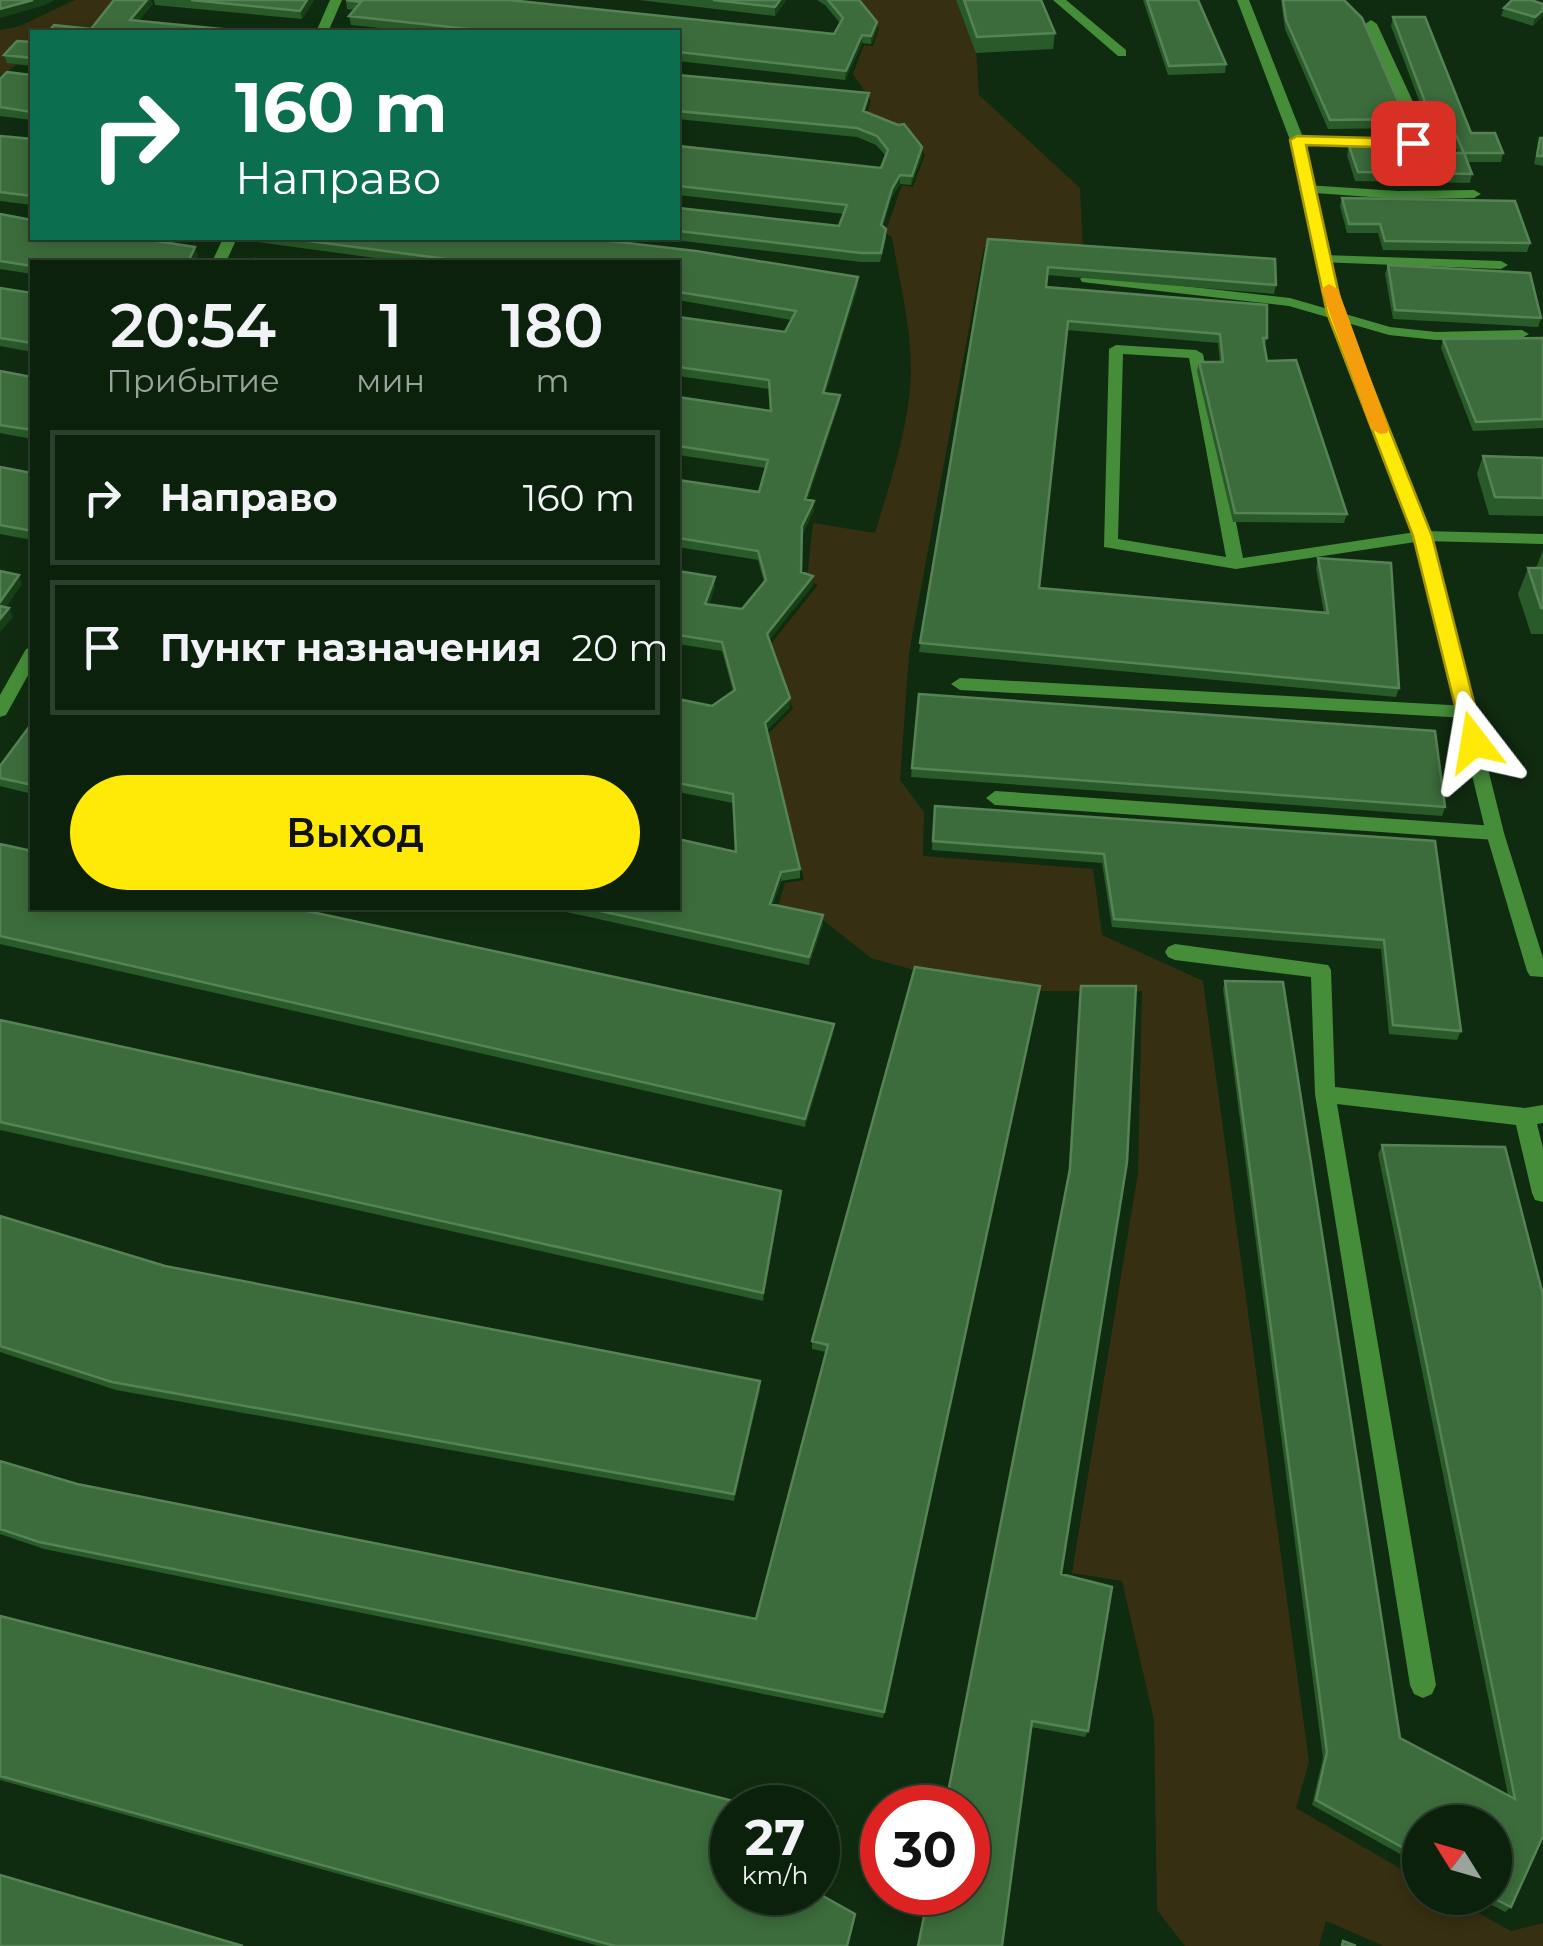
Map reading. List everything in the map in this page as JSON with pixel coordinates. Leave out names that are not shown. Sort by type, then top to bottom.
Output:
[{"type":"street","points":[[323,30],[336,0]]},
{"type":"street","points":[[1058,0],[1122,53]]},
{"type":"street","points":[[1243,0],[1297,140],[1335,313],[1422,536],[1495,833],[1540,974]]},
{"type":"street","points":[[1297,140],[1413,143],[1418,130],[1371,24]]},
{"type":"street","points":[[1306,189],[1398,195],[1474,194]]},
{"type":"street","points":[[1323,260],[1501,264]]},
{"type":"street","points":[[1087,279],[1290,302],[1388,331],[1436,336],[1522,334]]},
{"type":"street","points":[[1236,564],[1196,354],[1116,350],[1110,543],[1236,564],[1422,536],[1543,539]]},
{"type":"street","points":[[0,710],[30,656]]},
{"type":"street","points":[[960,684],[1467,712]]},
{"type":"street","points":[[995,798],[1495,833]]},
{"type":"street","points":[[1175,952],[1322,970],[1325,1094],[1423,1685]]},
{"type":"street","points":[[1325,1094],[1534,1115],[1543,1193]]},
{"type":"shaded area","points":[[75,0],[142,0],[93,30],[30,30],[30,55],[0,76],[0,30],[20,26]]},
{"type":"shaded area","points":[[855,0],[973,0],[979,95],[1080,188],[1083,249],[984,247],[909,653],[900,780],[924,812],[923,856],[1093,869],[1102,935],[1203,981],[1309,1762],[1296,1808],[1402,1870],[1402,1915],[1482,1915],[1511,1931],[1543,1923],[1543,1946],[1384,1946],[1326,1921],[1319,1946],[1185,1946],[1157,1910],[1154,1720],[1122,1581],[1072,1573],[1138,1173],[1142,991],[1040,991],[914,970],[871,958],[823,920],[777,910],[785,883],[804,880],[768,734],[793,709],[770,645],[818,585],[807,580],[813,523],[875,533],[908,408],[911,371],[906,313],[892,237],[885,233],[902,185],[913,187],[925,155],[905,131],[865,119],[871,101],[853,74],[864,45],[873,46],[879,29]]},
{"type":"building","points":[[0,0],[33,0],[0,9]]},
{"type":"building","points":[[114,0],[147,0],[130,20],[232,30],[50,30],[54,25],[91,29]]},
{"type":"building","points":[[191,0],[307,0],[300,11]]},
{"type":"building","points":[[346,0],[509,0],[834,34],[843,18],[828,0],[859,0],[877,22],[871,36],[862,35],[846,71],[680,52],[680,30],[478,30],[349,16],[361,2]]},
{"type":"building","points":[[713,0],[780,0],[775,7]]},
{"type":"building","points":[[964,0],[1041,0],[1055,33],[977,37]]},
{"type":"building","points":[[1147,0],[1198,0],[1226,64],[1169,66]]},
{"type":"building","points":[[1283,0],[1344,0],[1362,18],[1406,119],[1330,120],[1286,20]]},
{"type":"building","points":[[1512,0],[1531,0],[1543,4],[1543,10],[1535,17],[1504,8]]},
{"type":"building","points":[[1393,17],[1425,17],[1471,133],[1495,133],[1503,153],[1464,153],[1456,135],[1437,134]]},
{"type":"building","points":[[17,41],[30,42],[30,58],[4,55]]},
{"type":"building","points":[[7,72],[30,75],[30,112],[0,107],[0,79]]},
{"type":"building","points":[[680,75],[869,93],[863,111],[904,124],[922,147],[912,176],[900,175],[892,189],[881,225],[886,229],[881,253],[680,231],[680,208],[839,226],[847,205],[680,186],[680,146],[881,168],[888,150],[877,136],[857,128],[680,111]]},
{"type":"building","points":[[0,136],[30,139],[30,196],[0,192]]},
{"type":"building","points":[[1540,138],[1543,156],[1537,156]]},
{"type":"building","points":[[1349,146],[1414,147],[1416,153],[1464,153],[1472,174],[1358,172]]},
{"type":"building","points":[[1342,198],[1515,201],[1530,243],[1385,241],[1380,224],[1349,224]]},
{"type":"building","points":[[0,214],[30,220],[30,240],[150,240],[195,247],[189,260],[30,260],[30,266],[0,261]]},
{"type":"building","points":[[988,239],[1275,259],[1276,285],[1048,267],[1046,287],[1267,305],[1267,338],[1263,338],[1267,361],[1296,360],[1347,514],[1235,513],[1199,362],[1223,362],[1220,334],[1068,321],[1039,588],[1328,613],[1318,558],[1391,563],[1399,688],[920,643]]},
{"type":"building","points":[[301,240],[601,240],[858,277],[823,393],[840,395],[805,499],[814,501],[802,526],[801,572],[813,576],[767,634],[790,698],[765,723],[800,869],[781,872],[770,904],[823,915],[809,957],[596,910],[680,910],[680,839],[736,852],[733,794],[680,783],[680,699],[712,706],[735,690],[722,642],[680,635],[680,571],[715,577],[705,604],[742,609],[766,580],[758,551],[680,538],[680,480],[759,492],[768,460],[680,446],[680,397],[771,411],[769,380],[680,367],[680,317],[785,332],[796,311],[680,292],[680,260],[454,260]]},
{"type":"building","points":[[1388,265],[1530,273],[1541,318],[1395,310]]},
{"type":"building","points":[[0,288],[30,293],[30,343],[0,338]]},
{"type":"building","points":[[1543,338],[1543,419],[1476,422],[1443,339]]},
{"type":"building","points":[[0,371],[30,377],[30,430],[0,425]]},
{"type":"building","points":[[1483,456],[1543,458],[1543,498],[1495,497]]},
{"type":"building","points":[[0,467],[30,473],[30,531],[0,525]]},
{"type":"building","points":[[1528,568],[1543,568],[1543,608],[1541,608]]},
{"type":"building","points":[[0,571],[19,575],[0,602]]},
{"type":"building","points":[[919,694],[1435,731],[1445,807],[912,768]]},
{"type":"building","points":[[30,726],[30,785],[0,778],[0,766]]},
{"type":"building","points":[[935,806],[1435,841],[1461,1031],[1393,1025],[1384,940],[1114,919],[1104,854],[933,841]]},
{"type":"building","points":[[0,844],[30,851],[30,910],[302,910],[834,1024],[805,1119],[0,936]]},
{"type":"building","points":[[915,967],[1040,986],[884,1712],[39,1542],[0,1529],[0,1461],[77,1484],[756,1619],[828,1345],[812,1341]]},
{"type":"building","points":[[1225,981],[1283,982],[1400,1738],[1515,1799],[1382,1145],[1505,1147],[1543,1295],[1543,1836],[1512,1905],[1512,1805],[1402,1805],[1402,1847],[1316,1800],[1327,1752]]},
{"type":"building","points":[[1081,986],[1136,986],[1127,1162],[1061,1574],[1112,1587],[1088,1731],[1032,1721],[1002,1946],[918,1946],[924,1915],[990,1915],[990,1785],[949,1785],[1070,1169]]},
{"type":"building","points":[[0,1020],[781,1191],[763,1293],[0,1122]]},
{"type":"building","points":[[0,1216],[165,1266],[760,1381],[734,1494],[112,1382],[0,1346]]},
{"type":"building","points":[[0,1616],[710,1795],[710,1915],[840,1915],[840,1906],[855,1914],[847,1946],[615,1946],[0,1776]]},
{"type":"building","points":[[0,1875],[243,1946],[0,1946]]},
{"type":"slow traffic","points":[[1329,289],[1380,429]]},
{"type":"route","points":[[1413,143],[1297,140],[1335,313],[1422,536],[1474,742]]}]
